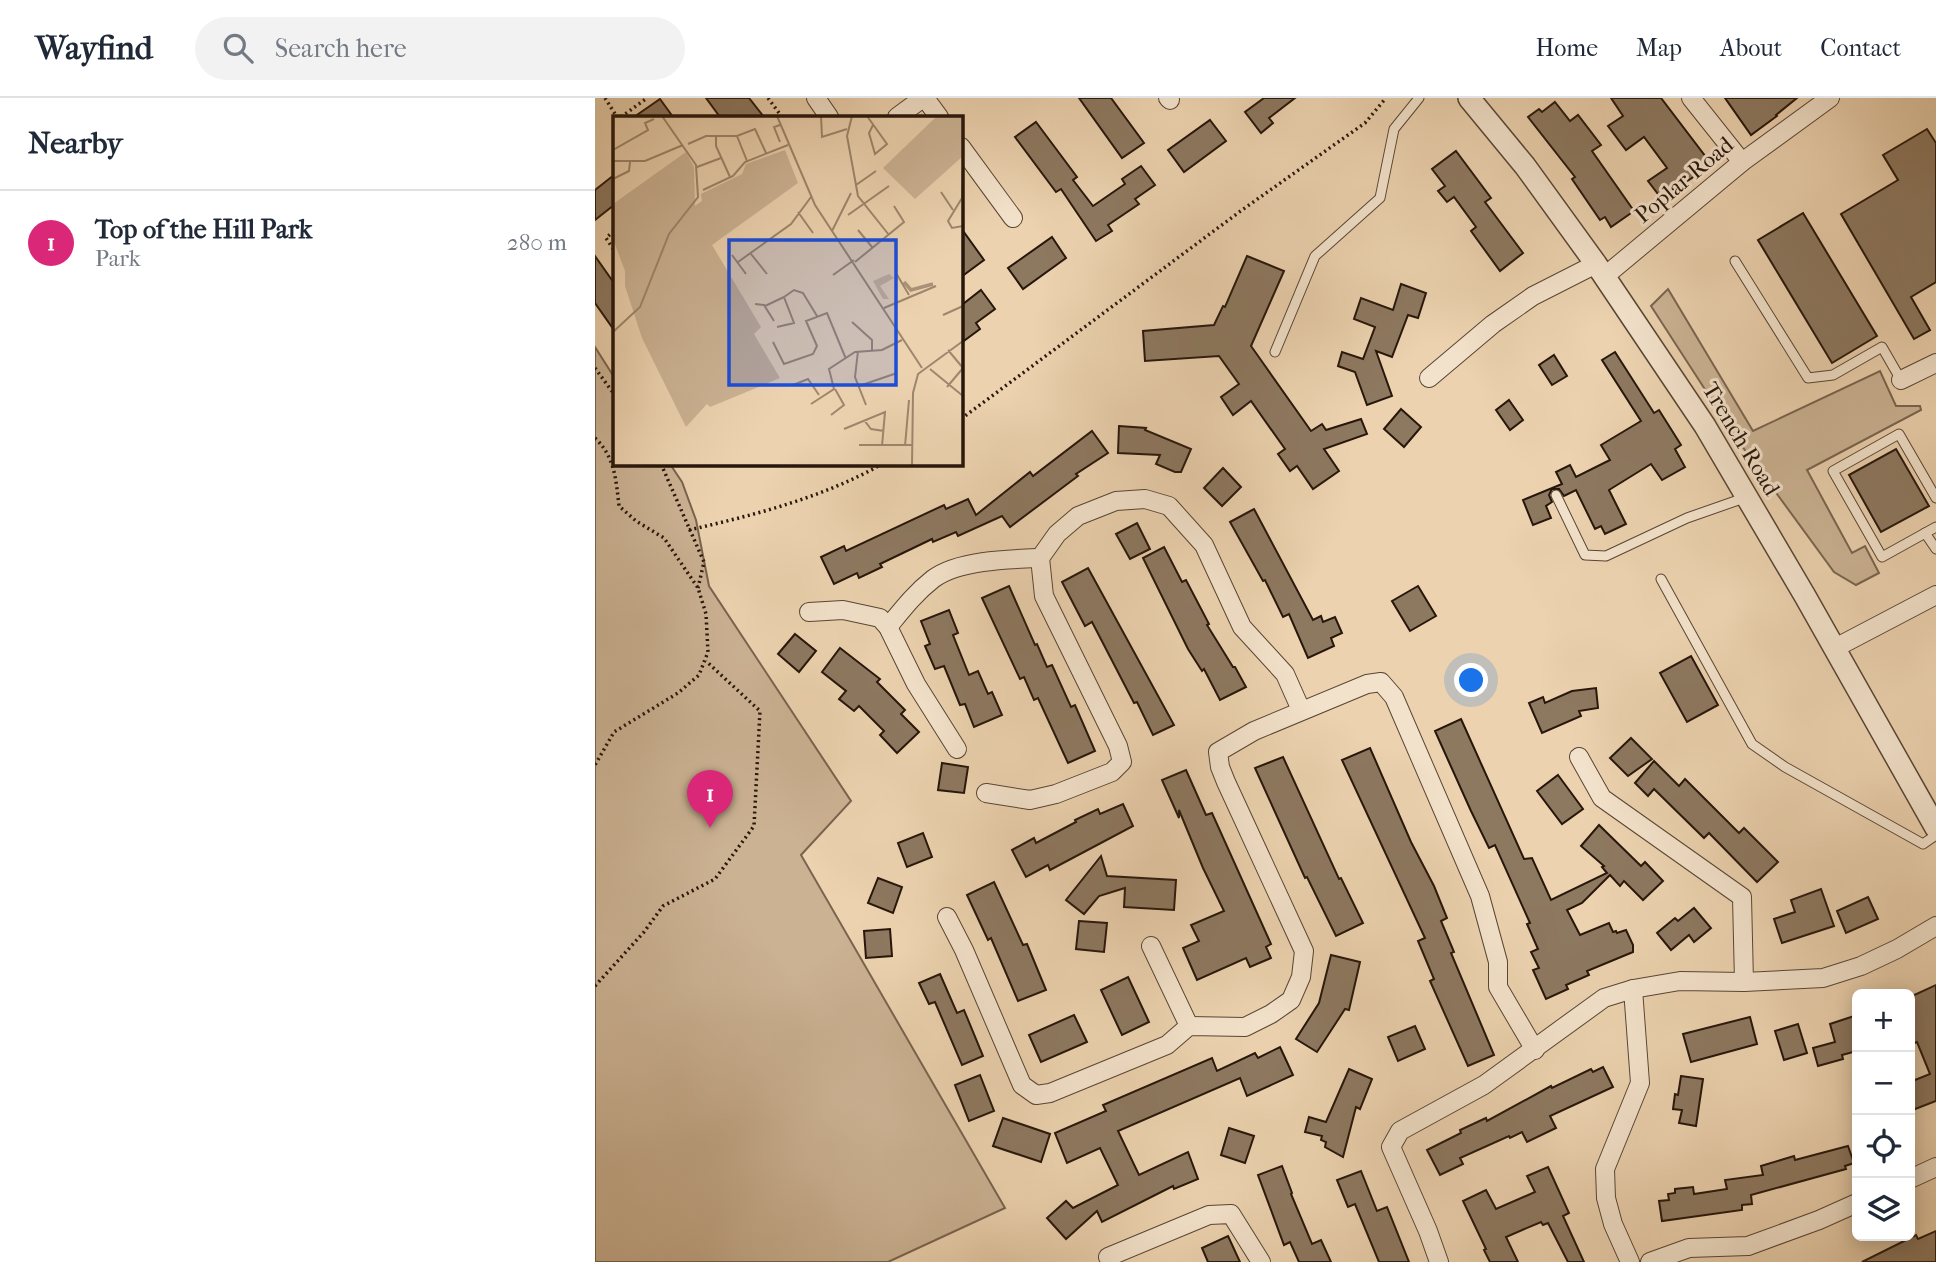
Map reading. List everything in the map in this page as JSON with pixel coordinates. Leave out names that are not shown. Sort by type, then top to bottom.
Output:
[{"type":"street","points":[[816,98],[828,116]]},
{"type":"street","points":[[898,116],[924,98],[938,116]]},
{"type":"street","name":"Trench Road","points":[[1469,98],[1525,166],[1600,270],[1705,426],[1835,648],[1936,828]]},
{"type":"street","points":[[1691,98],[1742,162]]},
{"type":"street","name":"Poplar Road","points":[[1429,378],[1493,324],[1533,296],[1600,270],[1830,98]]},
{"type":"street","points":[[963,150],[1013,218]]},
{"type":"street","points":[[1901,380],[1934,368]]},
{"type":"street","points":[[986,793],[1030,800],[1056,794],[1112,772],[1122,762],[1118,746],[1044,596],[1040,558],[1056,534],[1078,516],[1116,501],[1145,499],[1168,506],[1204,545],[1242,627],[1285,674],[1301,710]]},
{"type":"street","points":[[888,627],[910,600],[935,577],[965,566],[1040,558]]},
{"type":"street","points":[[1835,648],[1936,594]]},
{"type":"street","points":[[809,612],[843,610],[880,618],[888,627],[916,684],[957,749]]},
{"type":"street","points":[[947,917],[1022,1085],[1036,1095],[1050,1093],[1167,1045],[1189,1026],[1245,1027],[1291,1000],[1301,977],[1304,951],[1226,782],[1218,752],[1254,731],[1301,710],[1367,684],[1381,682],[1394,697],[1480,896],[1499,962],[1499,987],[1535,1050]]},
{"type":"street","points":[[1579,757],[1602,798],[1742,897],[1744,982]]},
{"type":"street","points":[[1439,1262],[1391,1147],[1401,1131],[1485,1084],[1604,998],[1633,989],[1680,981],[1744,982],[1822,978],[1861,966],[1936,926]]},
{"type":"street","points":[[1151,946],[1189,1026]]},
{"type":"street","points":[[1630,1262],[1613,1224],[1606,1198],[1605,1169],[1640,1083],[1633,989]]},
{"type":"street","points":[[1912,1178],[1936,1167]]},
{"type":"street","points":[[1650,1262],[1689,1248],[1748,1245],[1852,1205]]},
{"type":"street","points":[[1105,1256],[1209,1215],[1231,1214],[1261,1262]]},
{"type":"lane","points":[[1275,352],[1315,256],[1380,198],[1394,129],[1419,98]]},
{"type":"lane","points":[[1735,261],[1808,378],[1833,375],[1882,347],[1901,380]]},
{"type":"lane","points":[[1936,498],[1899,434],[1833,471],[1882,557],[1936,527]]},
{"type":"lane","points":[[1556,495],[1585,555],[1606,556],[1688,518],[1747,497]]},
{"type":"lane","points":[[1925,533],[1936,549]]},
{"type":"lane","points":[[1661,579],[1752,744],[1785,767],[1923,844],[1936,835]]},
{"type":"path","points":[[605,98],[618,116]]},
{"type":"path","points":[[620,116],[647,98]]},
{"type":"path","points":[[768,98],[781,116]]},
{"type":"path","points":[[963,418],[1242,210],[1365,123],[1386,98]]},
{"type":"path","points":[[613,232],[605,238],[613,249]]},
{"type":"path","points":[[595,368],[613,393]]},
{"type":"path","points":[[595,438],[609,453],[619,506],[636,521],[664,538],[698,588],[706,614],[706,661],[699,675],[678,693],[614,732],[595,765]]},
{"type":"path","points":[[662,466],[704,562],[698,588]]},
{"type":"path","points":[[689,530],[736,520],[851,481],[878,466]]},
{"type":"path","points":[[595,986],[644,932],[663,906],[715,879],[754,826],[760,711],[706,661]]},
{"type":"shaded area","points":[[1668,289],[1753,431],[1880,371],[1896,406],[1920,406],[1921,410],[1807,470],[1852,553],[1865,546],[1879,573],[1856,585],[1834,572],[1739,442],[1651,306]]},
{"type":"shaded area","points":[[595,347],[613,375],[613,466],[671,466],[682,482],[696,520],[709,586],[851,801],[801,855],[1005,1208],[888,1262],[595,1262]]},
{"type":"building","points":[[706,98],[749,98],[763,116],[719,116]]},
{"type":"building","points":[[1079,98],[1111,98],[1144,143],[1122,158]]},
{"type":"building","points":[[1264,98],[1295,98],[1269,118],[1273,123],[1261,133],[1245,112]]},
{"type":"building","points":[[1611,98],[1661,98],[1712,165],[1661,198],[1648,181],[1667,168],[1644,137],[1626,150],[1608,126],[1623,116]]},
{"type":"building","points":[[1725,98],[1797,98],[1751,135]]},
{"type":"building","points":[[660,99],[672,116],[635,116]]},
{"type":"building","points":[[1555,102],[1570,121],[1578,115],[1601,145],[1592,151],[1634,211],[1611,227],[1605,217],[1600,220],[1572,179],[1575,177],[1528,117],[1539,109],[1542,112]]},
{"type":"building","points":[[1210,120],[1226,141],[1184,172],[1168,150]]},
{"type":"building","points":[[1036,122],[1077,177],[1073,180],[1093,206],[1125,184],[1122,179],[1141,166],[1155,185],[1135,199],[1139,204],[1108,225],[1112,231],[1096,241],[1061,189],[1056,192],[1015,137]]},
{"type":"building","points":[[1927,129],[1936,143],[1936,282],[1911,297],[1930,330],[1914,339],[1841,214],[1898,180],[1883,155]]},
{"type":"building","points":[[1456,151],[1491,198],[1485,202],[1523,253],[1500,271],[1471,231],[1476,227],[1454,197],[1447,202],[1438,191],[1445,186],[1432,169]]},
{"type":"building","points":[[613,176],[613,206],[595,220],[595,190]]},
{"type":"building","points":[[1803,213],[1877,336],[1832,363],[1758,240]]},
{"type":"building","points":[[963,231],[984,260],[963,276]]},
{"type":"building","points":[[1052,237],[1066,258],[1023,289],[1008,268]]},
{"type":"building","points":[[595,256],[613,282],[613,329],[595,303]]},
{"type":"building","points":[[1247,256],[1284,271],[1251,346],[1311,431],[1322,424],[1326,430],[1361,419],[1367,434],[1324,449],[1339,471],[1313,489],[1297,466],[1290,471],[1278,454],[1285,449],[1251,401],[1233,415],[1221,397],[1239,384],[1219,356],[1145,361],[1143,331],[1214,325],[1223,306],[1225,307]]},
{"type":"building","points":[[1401,284],[1426,293],[1418,318],[1408,315],[1392,357],[1376,351],[1392,396],[1367,405],[1355,372],[1338,366],[1342,352],[1363,359],[1375,327],[1354,319],[1361,298],[1393,310]]},
{"type":"building","points":[[981,290],[995,309],[976,323],[980,329],[963,342],[963,304]]},
{"type":"building","points":[[1615,352],[1654,413],[1659,410],[1681,445],[1675,449],[1685,467],[1662,480],[1651,464],[1609,490],[1626,524],[1605,534],[1601,526],[1595,529],[1576,490],[1564,496],[1559,489],[1552,489],[1549,495],[1552,502],[1546,506],[1551,518],[1533,525],[1523,500],[1562,484],[1556,472],[1570,465],[1576,477],[1610,460],[1601,445],[1641,421],[1602,360]]},
{"type":"building","points":[[1554,355],[1567,376],[1552,385],[1539,365]]},
{"type":"building","points":[[1509,400],[1523,420],[1510,430],[1496,410]]},
{"type":"building","points":[[1401,409],[1421,427],[1404,447],[1384,429]]},
{"type":"building","points":[[1119,426],[1146,428],[1145,430],[1191,449],[1181,472],[1156,464],[1160,455],[1118,453]]},
{"type":"building","points":[[1092,431],[1108,453],[1076,474],[1078,476],[1010,527],[1002,516],[958,536],[956,532],[933,542],[932,539],[880,564],[882,567],[859,578],[857,573],[834,584],[821,557],[844,546],[846,551],[944,505],[946,509],[968,499],[976,515],[1030,472],[1033,476]]},
{"type":"building","points":[[1896,449],[1929,506],[1881,532],[1849,475]]},
{"type":"building","points":[[1223,468],[1241,487],[1222,506],[1204,488]]},
{"type":"building","points":[[1254,509],[1313,620],[1321,616],[1323,622],[1335,617],[1342,633],[1331,638],[1334,646],[1308,658],[1289,614],[1283,617],[1265,580],[1263,581],[1230,522]]},
{"type":"building","points":[[1137,523],[1150,549],[1130,559],[1116,534]]},
{"type":"building","points":[[1164,547],[1182,582],[1186,580],[1209,624],[1207,625],[1246,687],[1220,700],[1204,669],[1202,671],[1188,649],[1143,558]]},
{"type":"building","points":[[1088,568],[1174,725],[1153,735],[1092,622],[1085,626],[1062,582]]},
{"type":"building","points":[[1009,586],[1035,645],[1037,644],[1047,667],[1052,665],[1071,707],[1075,705],[1095,751],[1068,763],[1038,698],[1034,700],[1024,677],[1020,679],[982,598]]},
{"type":"building","points":[[1418,586],[1436,616],[1410,631],[1392,601]]},
{"type":"building","points":[[949,610],[958,633],[953,635],[969,675],[978,671],[988,694],[992,692],[1002,715],[974,727],[965,704],[960,705],[944,666],[935,669],[925,646],[930,644],[921,621]]},
{"type":"building","points":[[795,634],[816,651],[799,672],[778,654]]},
{"type":"building","points":[[840,648],[880,679],[877,682],[905,710],[901,714],[919,732],[897,753],[880,735],[884,731],[859,706],[854,711],[839,699],[846,691],[822,672]]},
{"type":"building","points":[[1691,656],[1718,705],[1687,722],[1660,673]]},
{"type":"building","points":[[1596,688],[1598,708],[1579,711],[1581,716],[1542,733],[1529,703],[1543,697],[1545,703],[1572,691]]},
{"type":"building","points":[[1461,719],[1524,859],[1532,858],[1551,900],[1607,873],[1602,867],[1604,866],[1581,846],[1599,825],[1641,866],[1645,862],[1663,881],[1643,900],[1624,881],[1620,886],[1610,875],[1582,903],[1567,910],[1580,935],[1609,923],[1613,932],[1626,930],[1633,945],[1633,952],[1587,971],[1589,975],[1566,985],[1568,989],[1546,999],[1533,970],[1539,968],[1531,952],[1538,949],[1527,924],[1530,923],[1495,845],[1489,848],[1435,731]]},
{"type":"building","points":[[1631,738],[1652,759],[1628,776],[1610,758]]},
{"type":"building","points":[[1370,748],[1447,918],[1441,921],[1454,952],[1451,953],[1494,1055],[1468,1066],[1430,981],[1434,979],[1418,941],[1425,938],[1342,760]]},
{"type":"building","points":[[1283,757],[1339,879],[1341,878],[1363,923],[1336,936],[1307,877],[1305,878],[1255,768]]},
{"type":"building","points":[[1654,761],[1679,786],[1685,779],[1739,833],[1744,828],[1778,862],[1757,882],[1709,833],[1704,838],[1654,789],[1648,796],[1635,783]]},
{"type":"building","points":[[942,763],[968,767],[964,793],[938,790]]},
{"type":"building","points":[[1186,770],[1206,815],[1212,813],[1271,944],[1266,947],[1271,958],[1250,967],[1246,958],[1197,980],[1183,948],[1199,941],[1191,925],[1224,911],[1179,810],[1179,818],[1162,780]]},
{"type":"building","points":[[1558,775],[1583,809],[1562,824],[1537,791]]},
{"type":"building","points":[[1123,804],[1133,826],[1050,870],[1048,865],[1026,877],[1012,850],[1034,838],[1036,843],[1098,809],[1100,814]]},
{"type":"building","points":[[923,833],[932,857],[907,867],[898,843]]},
{"type":"building","points":[[1101,856],[1107,876],[1176,880],[1174,910],[1124,907],[1125,888],[1099,896],[1084,914],[1066,900]]},
{"type":"building","points":[[878,878],[902,887],[893,913],[868,903]]},
{"type":"building","points":[[994,882],[1023,945],[1027,944],[1046,990],[1018,1001],[991,938],[988,940],[967,895]]},
{"type":"building","points":[[1821,889],[1834,926],[1782,943],[1774,919],[1795,912],[1791,900]]},
{"type":"building","points":[[1868,897],[1878,919],[1846,933],[1837,911]]},
{"type":"building","points":[[1694,908],[1711,928],[1694,942],[1689,935],[1671,950],[1657,933],[1675,918],[1678,921]]},
{"type":"building","points":[[1079,921],[1107,923],[1104,952],[1076,949]]},
{"type":"building","points":[[890,929],[892,956],[866,958],[864,931]]},
{"type":"building","points":[[1331,955],[1360,962],[1349,1010],[1345,1009],[1317,1052],[1296,1039],[1319,1003]]},
{"type":"building","points":[[940,974],[957,1013],[964,1010],[983,1056],[962,1065],[935,1002],[929,1004],[919,983]]},
{"type":"building","points":[[1128,977],[1149,1022],[1122,1035],[1101,990]]},
{"type":"building","points":[[1936,985],[1936,1101],[1915,1109],[1915,1080],[1930,1074],[1917,1042],[1915,1043],[1915,995]]},
{"type":"building","points":[[1074,1015],[1087,1042],[1041,1062],[1029,1035]]},
{"type":"building","points":[[1750,1017],[1757,1044],[1691,1062],[1683,1034]]},
{"type":"building","points":[[1852,1017],[1852,1052],[1842,1055],[1843,1059],[1818,1066],[1813,1048],[1835,1042],[1830,1024]]},
{"type":"building","points":[[1798,1024],[1807,1053],[1784,1060],[1775,1031]]},
{"type":"building","points":[[1415,1026],[1425,1049],[1398,1061],[1388,1037]]},
{"type":"building","points":[[1280,1047],[1293,1075],[1247,1096],[1240,1078],[1118,1131],[1139,1175],[1188,1152],[1198,1179],[1174,1189],[1173,1186],[1102,1222],[1097,1211],[1066,1239],[1047,1218],[1066,1201],[1073,1208],[1118,1185],[1100,1148],[1067,1163],[1055,1133],[1106,1111],[1103,1105],[1212,1058],[1217,1071],[1255,1053],[1258,1058]]},
{"type":"building","points":[[1603,1067],[1613,1087],[1550,1116],[1556,1128],[1527,1142],[1522,1132],[1510,1138],[1509,1136],[1460,1158],[1463,1164],[1440,1175],[1427,1150],[1461,1133],[1460,1130],[1486,1118],[1487,1121],[1551,1086],[1552,1088],[1591,1069],[1593,1072]]},
{"type":"building","points":[[1349,1069],[1372,1079],[1360,1109],[1356,1107],[1343,1157],[1325,1147],[1326,1142],[1321,1140],[1322,1136],[1305,1132],[1309,1117],[1326,1122]]},
{"type":"building","points":[[980,1075],[994,1111],[969,1121],[955,1085]]},
{"type":"building","points":[[1681,1076],[1703,1079],[1696,1126],[1679,1123],[1682,1110],[1673,1109]]},
{"type":"building","points":[[1003,1118],[1050,1134],[1041,1162],[993,1146]]},
{"type":"building","points":[[1229,1128],[1254,1136],[1245,1163],[1221,1155]]},
{"type":"building","points":[[1848,1146],[1852,1164],[1845,1166],[1846,1169],[1751,1195],[1752,1204],[1742,1205],[1742,1210],[1662,1221],[1659,1201],[1669,1200],[1668,1194],[1675,1193],[1675,1189],[1693,1187],[1694,1194],[1727,1189],[1725,1180],[1763,1175],[1761,1166],[1794,1156],[1795,1160]]},
{"type":"building","points":[[1282,1166],[1312,1244],[1321,1240],[1331,1262],[1299,1262],[1290,1242],[1284,1245],[1258,1175]]},
{"type":"building","points":[[1548,1167],[1569,1213],[1563,1216],[1584,1262],[1568,1262],[1548,1223],[1543,1225],[1541,1222],[1506,1237],[1518,1262],[1490,1262],[1463,1201],[1486,1190],[1496,1209],[1535,1192],[1527,1176]]},
{"type":"building","points":[[1361,1171],[1377,1211],[1387,1207],[1409,1262],[1379,1262],[1355,1204],[1348,1207],[1337,1180]]},
{"type":"building","points":[[1936,1231],[1936,1262],[1862,1262],[1904,1241],[1915,1241],[1916,1235],[1918,1239]]},
{"type":"building","points":[[1228,1236],[1240,1262],[1208,1262],[1202,1248]]},
{"type":"place","name":"Top of the Hill Park","points":[[710,828]]}]
